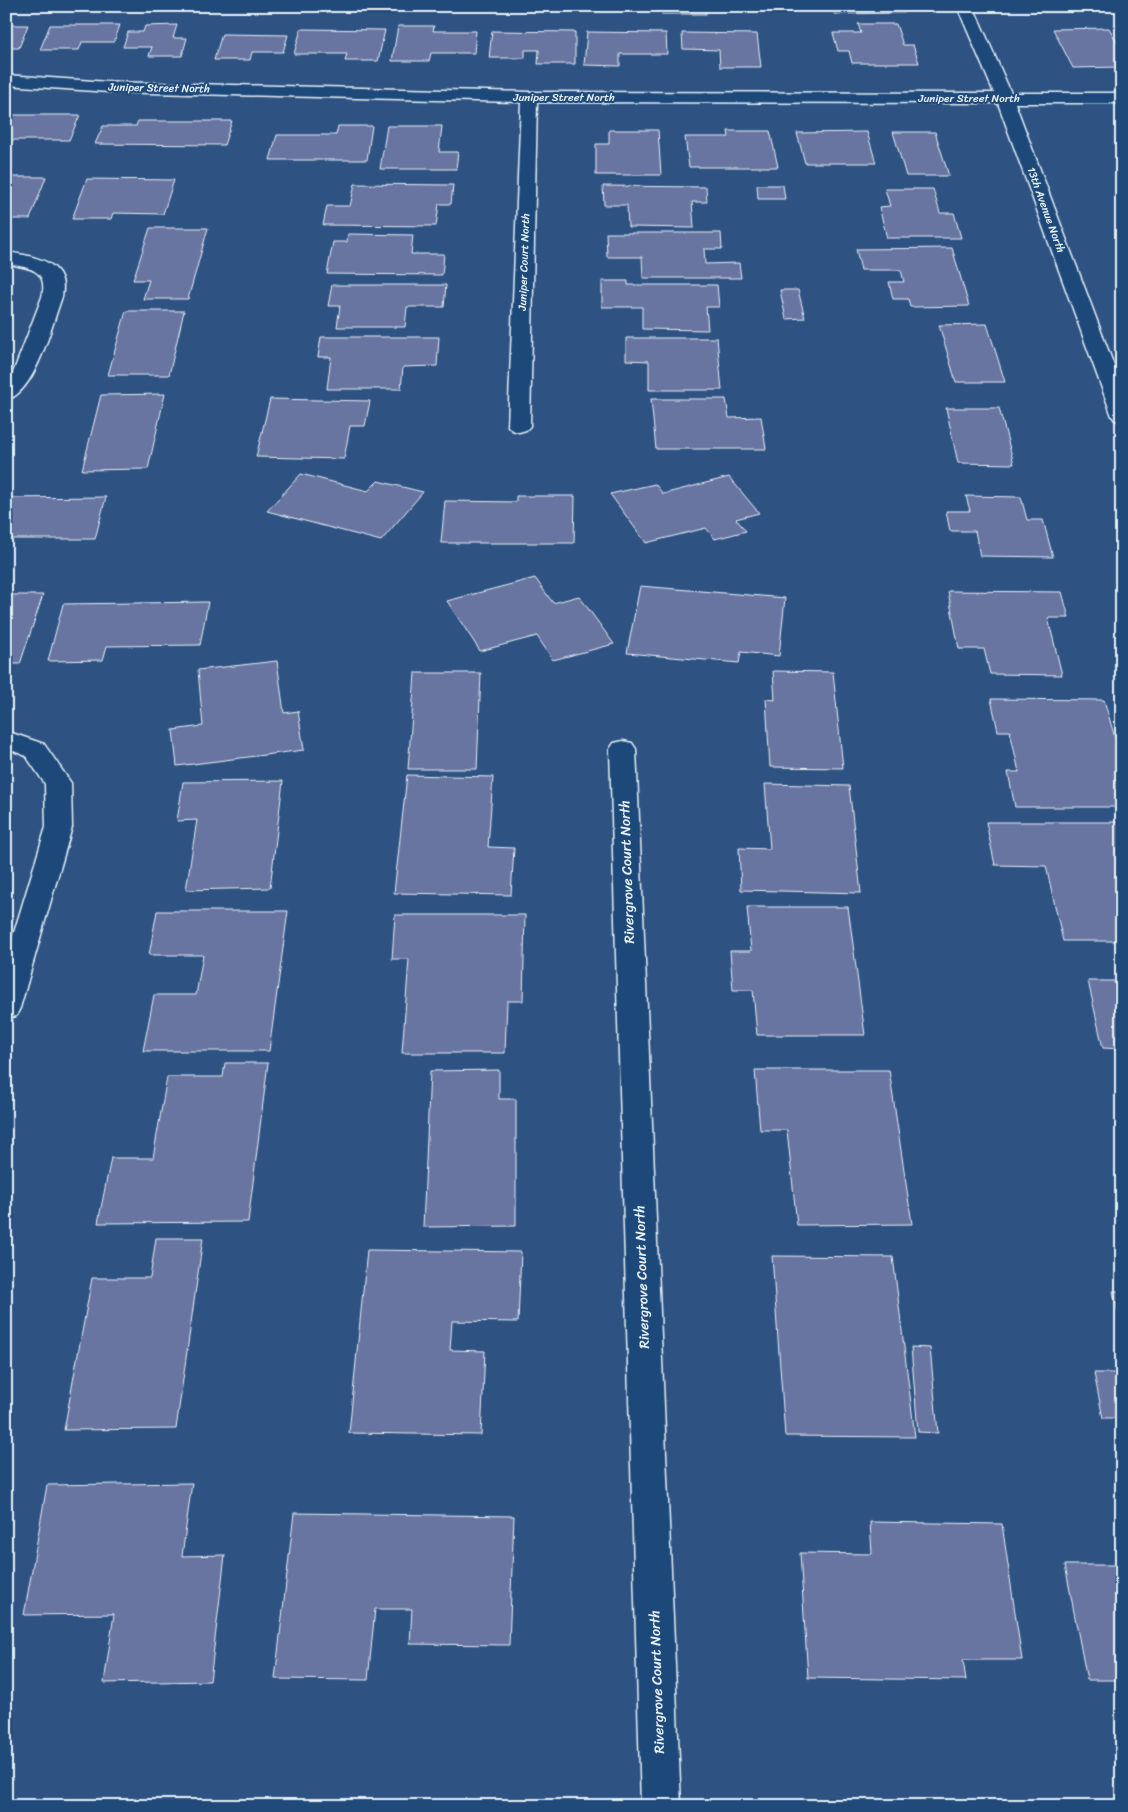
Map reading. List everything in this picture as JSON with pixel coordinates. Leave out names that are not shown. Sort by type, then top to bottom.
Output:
[{"type":"street","name":"13th Avenue North","points":[[965,6],[1005,98],[1122,416]]},
{"type":"street","name":"Juniper Street North","points":[[6,80],[109,87],[529,97],[1122,98]]},
{"type":"street","name":"Juniper Court North","points":[[519,426],[529,97]]},
{"type":"street","points":[[6,258],[36,264],[50,274],[55,284],[23,375],[6,394]]},
{"type":"street","points":[[6,739],[36,750],[58,784],[59,826],[6,1008]]},
{"type":"street","name":"Rivergrove Court North","points":[[623,748],[661,1806]]},
{"type":"building","points":[[662,6],[706,6],[706,14],[662,14]]},
{"type":"building","points":[[831,6],[902,6],[905,13],[834,14]]},
{"type":"building","points":[[1041,6],[1090,6],[1093,12],[1043,12]]},
{"type":"building","points":[[858,24],[896,24],[903,45],[913,45],[919,63],[852,63],[849,51],[838,51],[833,33],[861,33]]},
{"type":"building","points":[[6,25],[28,25],[19,48],[6,48]]},
{"type":"building","points":[[50,25],[120,25],[114,42],[82,42],[79,50],[40,50]]},
{"type":"building","points":[[177,25],[173,38],[187,38],[182,56],[149,56],[152,47],[123,47],[128,32],[143,32],[145,26]]},
{"type":"building","points":[[398,26],[434,26],[433,31],[476,31],[474,53],[431,53],[429,61],[392,61]]},
{"type":"building","points":[[1109,28],[1122,51],[1122,67],[1073,68],[1053,29]]},
{"type":"building","points":[[301,29],[385,30],[378,61],[345,61],[347,54],[294,54]]},
{"type":"building","points":[[492,31],[575,32],[575,64],[538,64],[539,50],[525,50],[525,58],[489,58]]},
{"type":"building","points":[[587,32],[666,33],[667,54],[620,54],[620,66],[584,65]]},
{"type":"building","points":[[682,33],[757,34],[761,67],[720,67],[719,50],[683,49]]},
{"type":"building","points":[[222,34],[288,35],[283,52],[252,52],[250,60],[214,60]]},
{"type":"building","points":[[6,115],[80,115],[69,140],[6,140]]},
{"type":"building","points":[[138,121],[232,121],[224,145],[95,144],[103,126],[136,126]]},
{"type":"building","points":[[338,126],[372,126],[367,160],[270,160],[277,135],[336,135]]},
{"type":"building","points":[[387,126],[442,126],[439,152],[458,152],[456,169],[380,169]]},
{"type":"building","points":[[609,130],[658,130],[661,175],[596,175],[596,144],[609,144]]},
{"type":"building","points":[[728,131],[770,131],[778,167],[689,167],[685,137],[729,137]]},
{"type":"building","points":[[867,132],[876,163],[805,163],[797,133]]},
{"type":"building","points":[[893,132],[935,132],[949,176],[906,176]]},
{"type":"building","points":[[8,177],[46,177],[30,219],[6,219]]},
{"type":"building","points":[[87,179],[174,180],[163,214],[113,213],[111,219],[72,219]]},
{"type":"building","points":[[355,184],[453,185],[451,204],[439,204],[436,226],[323,225],[327,206],[350,206]]},
{"type":"building","points":[[757,185],[783,185],[785,199],[758,199]]},
{"type":"building","points":[[603,186],[706,187],[707,202],[692,202],[694,228],[628,227],[627,205],[604,205]]},
{"type":"building","points":[[885,189],[933,189],[940,213],[954,213],[961,238],[887,238],[879,207],[890,206]]},
{"type":"building","points":[[150,228],[208,228],[188,299],[143,299],[149,280],[133,280]]},
{"type":"building","points":[[606,233],[721,233],[722,249],[704,249],[705,264],[739,263],[741,278],[643,278],[642,257],[607,257]]},
{"type":"building","points":[[348,234],[413,235],[411,254],[444,254],[442,275],[327,274],[333,242],[347,242]]},
{"type":"building","points":[[952,248],[969,306],[910,307],[908,299],[893,299],[889,282],[904,282],[901,270],[861,270],[856,249]]},
{"type":"building","points":[[602,281],[628,281],[628,285],[717,285],[719,307],[706,307],[708,330],[642,329],[642,307],[602,307]]},
{"type":"building","points":[[332,285],[446,285],[444,307],[407,307],[405,327],[337,327],[340,306],[328,306]]},
{"type":"building","points":[[780,290],[798,290],[805,318],[786,319]]},
{"type":"building","points":[[126,311],[184,311],[169,375],[108,375]]},
{"type":"building","points":[[987,324],[1005,382],[956,382],[939,325]]},
{"type":"building","points":[[321,337],[439,337],[437,366],[403,367],[401,389],[327,389],[331,357],[318,357]]},
{"type":"building","points":[[626,338],[717,338],[722,390],[649,390],[649,361],[626,360]]},
{"type":"building","points":[[165,394],[148,469],[82,470],[101,395]]},
{"type":"building","points":[[270,399],[370,401],[365,426],[350,426],[344,459],[256,457]]},
{"type":"building","points":[[651,399],[726,399],[729,418],[761,417],[766,449],[656,449]]},
{"type":"building","points":[[946,408],[999,408],[1014,464],[958,463]]},
{"type":"building","points":[[301,474],[368,491],[378,481],[423,492],[381,541],[267,511]]},
{"type":"building","points":[[729,477],[759,513],[736,519],[746,531],[715,539],[706,528],[646,543],[610,494],[655,484],[663,494]]},
{"type":"building","points":[[516,496],[575,496],[574,543],[441,543],[445,501],[516,502]]},
{"type":"building","points":[[966,496],[1021,497],[1027,520],[1043,520],[1053,557],[980,556],[975,531],[950,531],[946,511],[970,511]]},
{"type":"building","points":[[106,497],[95,539],[6,539],[6,498]]},
{"type":"building","points":[[535,578],[553,603],[579,596],[614,644],[553,660],[537,636],[480,651],[447,601]]},
{"type":"building","points":[[640,586],[785,598],[779,656],[741,652],[739,663],[627,653]]},
{"type":"building","points":[[948,591],[1062,592],[1069,618],[1048,618],[1062,675],[990,674],[984,649],[959,649]]},
{"type":"building","points":[[6,595],[43,595],[20,664],[6,664]]},
{"type":"building","points":[[208,602],[200,645],[107,646],[103,660],[48,661],[63,604]]},
{"type":"building","points":[[277,661],[284,713],[298,711],[304,750],[177,766],[173,730],[203,726],[198,670]]},
{"type":"building","points":[[773,671],[833,672],[843,768],[770,767],[766,699],[775,700]]},
{"type":"building","points":[[415,673],[481,673],[477,769],[408,769]]},
{"type":"building","points":[[991,699],[1104,700],[1122,762],[1122,807],[1015,807],[1008,772],[1019,772],[1010,731],[998,731]]},
{"type":"building","points":[[407,775],[493,777],[488,847],[514,848],[511,895],[394,893]]},
{"type":"building","points":[[283,781],[270,888],[186,890],[197,820],[177,821],[183,782]]},
{"type":"building","points":[[765,784],[849,786],[861,893],[741,890],[739,848],[770,849]]},
{"type":"building","points":[[986,822],[1118,822],[1122,836],[1122,941],[1063,941],[1046,866],[995,865]]},
{"type":"building","points":[[747,907],[848,907],[865,1035],[757,1035],[753,990],[733,990],[730,951],[751,951]]},
{"type":"building","points":[[157,911],[288,911],[269,1051],[143,1051],[154,995],[196,995],[203,955],[149,955]]},
{"type":"building","points":[[395,915],[525,915],[523,1001],[507,1001],[505,1053],[402,1053],[409,959],[392,959]]},
{"type":"building","points":[[1088,981],[1122,981],[1122,1049],[1103,1048]]},
{"type":"building","points":[[225,1063],[268,1063],[248,1222],[98,1223],[111,1158],[153,1158],[167,1077],[223,1077]]},
{"type":"building","points":[[499,1070],[499,1099],[516,1099],[516,1226],[423,1227],[430,1071]]},
{"type":"building","points":[[755,1070],[889,1070],[912,1224],[797,1225],[787,1130],[760,1130]]},
{"type":"building","points":[[156,1238],[203,1238],[176,1429],[64,1430],[92,1278],[150,1278]]},
{"type":"building","points":[[367,1250],[521,1252],[518,1322],[452,1321],[450,1350],[485,1351],[481,1435],[349,1433]]},
{"type":"building","points":[[772,1256],[893,1257],[915,1437],[785,1436]]},
{"type":"building","points":[[1113,1291],[1122,1291],[1122,1332]]},
{"type":"building","points":[[911,1347],[930,1348],[938,1433],[918,1432]]},
{"type":"building","points":[[1094,1373],[1122,1373],[1122,1418],[1103,1418]]},
{"type":"building","points":[[192,1483],[182,1556],[225,1555],[210,1681],[104,1683],[114,1614],[24,1615],[47,1485]]},
{"type":"building","points":[[294,1513],[514,1516],[509,1645],[410,1644],[412,1609],[375,1609],[368,1680],[275,1679]]},
{"type":"building","points":[[870,1522],[1002,1524],[1022,1660],[963,1660],[966,1680],[808,1678],[800,1553],[872,1554]]},
{"type":"building","points":[[1065,1565],[1122,1565],[1122,1680],[1087,1680]]}]
